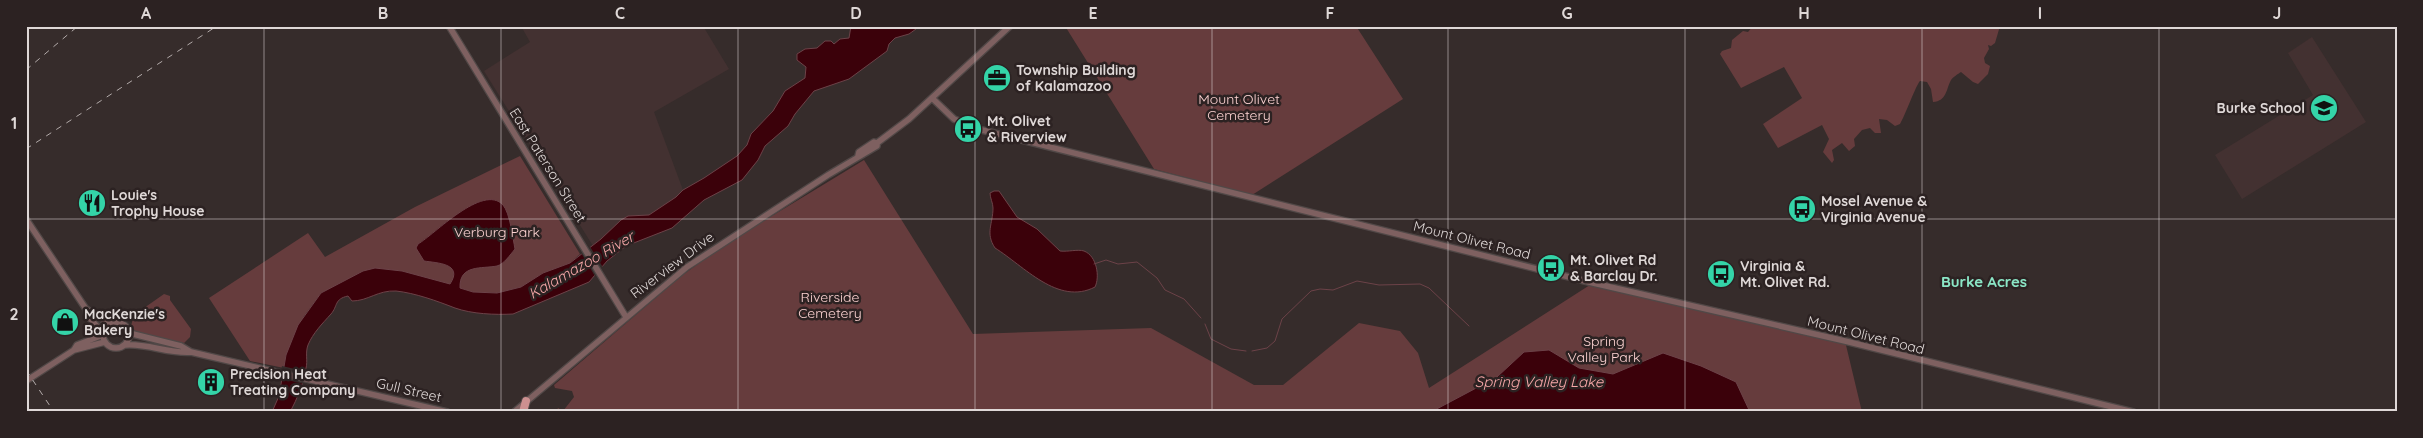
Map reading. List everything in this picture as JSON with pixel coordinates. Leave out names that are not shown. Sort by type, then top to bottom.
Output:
[{"type":"main road","points":[[523,412],[526,401]]},
{"type":"street","name":"East Paterson Street","points":[[449,26],[626,317]]},
{"type":"street","name":"Riverview Drive","points":[[514,412],[652,294],[710,251],[858,156],[859,152],[874,142],[877,143],[932,98],[1010,26]]},
{"type":"street","name":"Mount Olivet Road","points":[[932,98],[954,119],[967,126],[1593,283],[1845,341],[2133,412]]},
{"type":"street","points":[[26,219],[86,309],[87,315],[103,334],[105,342]]},
{"type":"street","points":[[26,381],[74,350],[105,342],[116,348],[125,345],[129,333],[122,323],[110,324],[86,309]]},
{"type":"street","points":[[74,350],[77,345],[103,334],[110,324]]},
{"type":"street","name":"Gull Street","points":[[129,333],[181,346],[191,352],[447,412]]},
{"type":"street","name":"Gull Street","points":[[125,345],[137,344],[181,353],[191,352]]},
{"type":"shaded area","points":[[521,26],[703,26],[729,69],[654,112],[683,190],[649,215],[627,216],[593,246],[484,71],[530,42]]},
{"type":"shaded area","name":"Burke School","points":[[2312,37],[2366,122],[2242,199],[2215,155],[2313,95],[2288,53]]},
{"type":"green space","name":"Mount Olivet Cemetery","points":[[1065,26],[1356,26],[1403,99],[1252,195],[1154,169]]},
{"type":"green space","points":[[1753,26],[2000,26],[1995,43],[1991,46],[1988,45],[1989,49],[1984,58],[1985,63],[1990,66],[1988,74],[1978,84],[1961,72],[1951,80],[1944,97],[1933,102],[1931,89],[1927,82],[1920,81],[1900,124],[1895,126],[1887,120],[1879,119],[1881,133],[1875,133],[1870,128],[1862,130],[1854,139],[1855,146],[1849,151],[1842,143],[1832,150],[1834,160],[1832,163],[1823,152],[1829,139],[1822,125],[1778,148],[1763,124],[1802,98],[1784,67],[1741,88],[1720,54],[1722,51],[1731,48],[1732,40],[1743,31],[1748,32]]},
{"type":"green space","name":"Verburg Park","points":[[520,156],[580,254],[570,263],[543,273],[521,287],[497,293],[473,292],[402,271],[339,284],[321,293],[304,316],[286,355],[284,368],[250,361],[209,298],[308,233],[325,257],[415,207]]},
{"type":"green space","name":"Riverside Cemetery","points":[[864,160],[973,334],[1151,328],[1254,385],[1283,385],[1359,323],[1400,331],[1418,353],[1429,388],[1593,283],[1845,341],[1862,412],[556,412],[558,408],[563,411],[574,397],[572,391],[555,388],[554,385],[680,277],[724,245]]},
{"type":"green space","points":[[164,294],[170,296],[170,300],[191,329],[190,337],[184,343],[136,332],[131,326],[134,315]]},
{"type":"water","name":"Kalamazoo River","points":[[851,26],[916,26],[916,29],[909,34],[895,38],[889,44],[887,51],[849,79],[814,91],[795,114],[788,126],[765,146],[758,160],[742,180],[704,200],[672,228],[626,246],[607,261],[589,282],[513,314],[469,312],[418,295],[396,291],[384,292],[358,301],[352,301],[348,296],[344,297],[338,301],[333,311],[308,345],[304,379],[290,412],[272,412],[279,396],[286,355],[298,325],[321,293],[363,271],[375,268],[402,271],[450,284],[454,272],[451,268],[447,265],[424,261],[416,248],[418,244],[459,213],[472,205],[484,201],[494,200],[503,205],[509,220],[515,249],[500,265],[467,271],[463,275],[460,288],[473,292],[497,293],[521,287],[543,273],[570,263],[601,239],[621,220],[628,216],[649,215],[683,190],[737,156],[747,145],[751,134],[773,111],[785,91],[805,78],[806,67],[797,60],[797,54],[805,49],[817,48],[825,41],[831,41],[834,44],[840,39],[849,38]]},
{"type":"water","points":[[999,191],[1017,217],[1037,229],[1060,251],[1082,250],[1092,257],[1097,273],[1095,287],[1081,292],[1055,288],[995,248],[990,238],[993,208],[990,193]]},
{"type":"water","name":"Spring Valley Lake","points":[[1549,350],[1579,368],[1613,374],[1663,353],[1701,366],[1736,382],[1750,412],[1431,412],[1497,377],[1524,352]]},
{"type":"pier","points":[[589,245],[604,269],[596,278],[580,251]]},
{"type":"pier","points":[[282,366],[308,372],[304,384],[279,378]]},
{"type":"waterway","points":[[1094,264],[1106,260],[1118,264],[1137,262],[1157,278],[1165,290],[1184,299],[1201,318]]},
{"type":"waterway","points":[[1252,351],[1267,348],[1275,341],[1282,319],[1311,291],[1320,289],[1333,290],[1357,281],[1379,285],[1420,284],[1429,288],[1469,326]]},
{"type":"waterway","points":[[1205,324],[1211,339],[1231,349],[1246,351]]},
{"type":"railway","points":[[26,70],[78,26]]},
{"type":"railway","points":[[26,149],[217,26]]},
{"type":"railway","points":[[26,370],[54,412]]},
{"type":"place","name":"Township Building of Kalamazoo","points":[[997,78]]},
{"type":"place","name":"Burke School","points":[[2324,108]]},
{"type":"place","name":"Mt. Olivet & Riverview","points":[[968,129]]},
{"type":"place","name":"Louie's Trophy House","points":[[92,203]]},
{"type":"place","name":"Mosel Avenue & Virginia Avenue","points":[[1802,209]]},
{"type":"place","name":"Mt. Olivet Rd & Barclay Dr.","points":[[1551,268]]},
{"type":"place","name":"Virginia & Mt. Olivet Rd.","points":[[1721,274]]},
{"type":"place","name":"MacKenzie's Bakery","points":[[65,322]]},
{"type":"place","name":"Precision Heat Treating Company","points":[[211,382]]},
{"type":"district","name":"Burke Acres","points":[[1984,281]]},
{"type":"park label","name":"Spring Valley Park","points":[[1604,350]]}]
